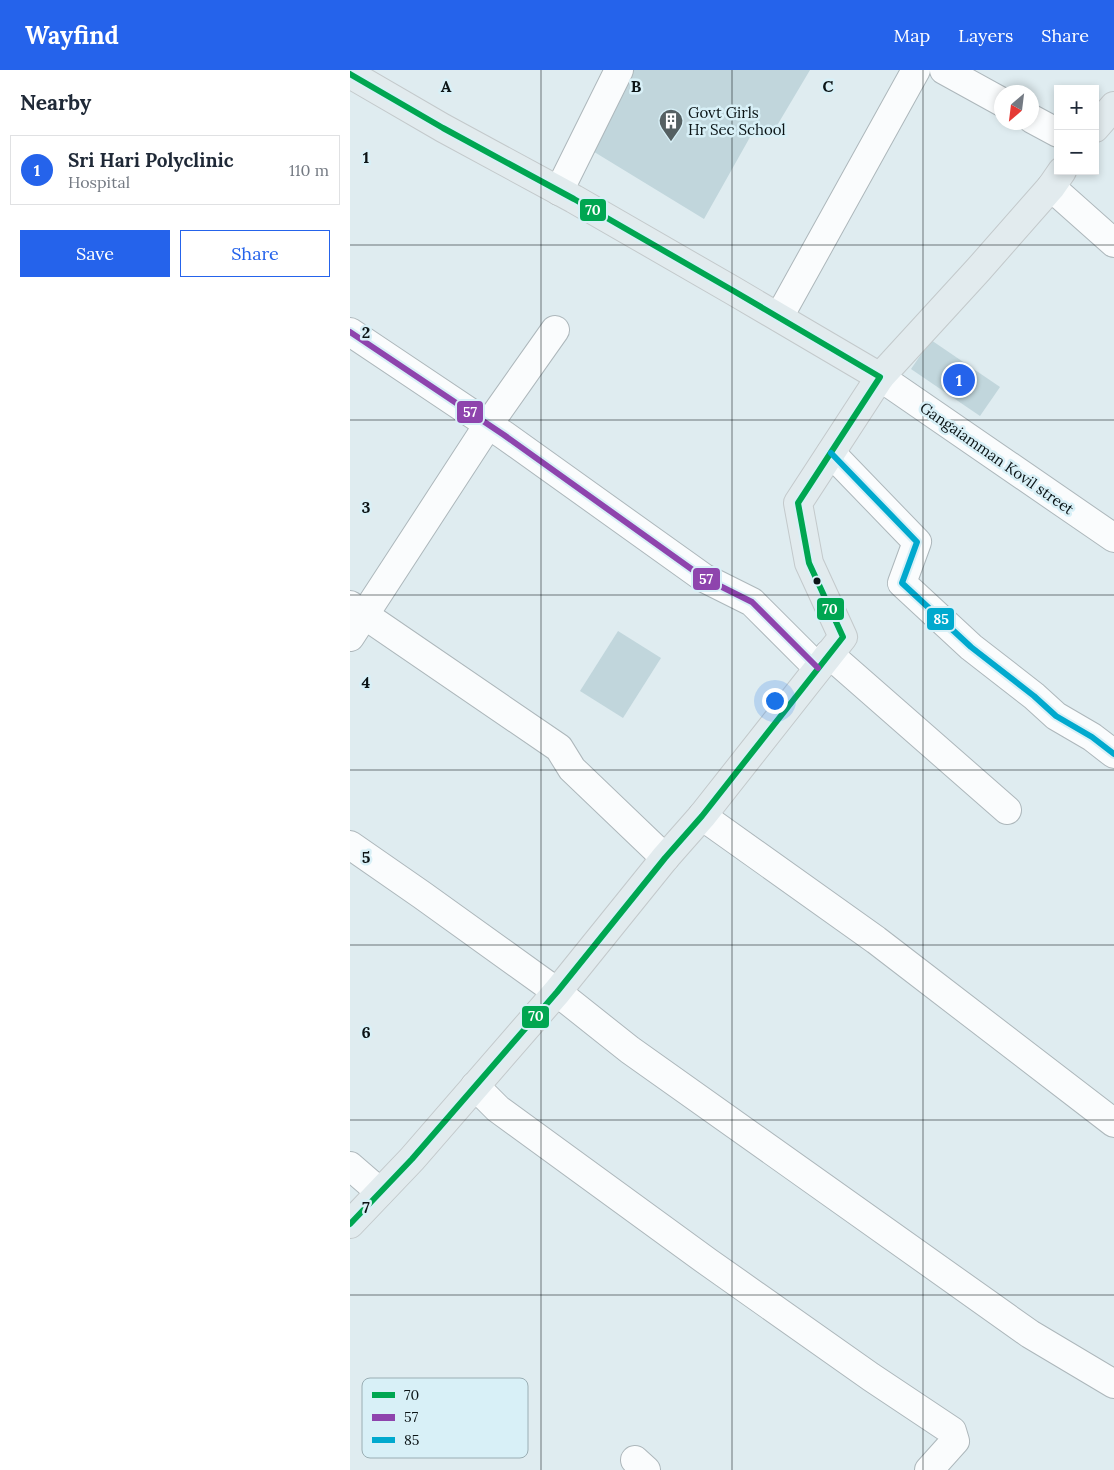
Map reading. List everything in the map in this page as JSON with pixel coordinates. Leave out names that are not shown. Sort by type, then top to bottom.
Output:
[{"type":"main road","points":[[350,74],[559,191],[880,377]]},
{"type":"main road","points":[[1099,123],[1114,106]]},
{"type":"main road","points":[[350,1224],[412,1159],[557,992],[665,858],[702,816],[843,637],[809,562],[798,503],[880,377],[978,270],[1057,179]]},
{"type":"street","points":[[559,191],[619,70]]},
{"type":"street","points":[[780,318],[916,70]]},
{"type":"street","points":[[944,70],[994,98]]},
{"type":"street","points":[[1039,123],[1054,131]]},
{"type":"street","points":[[1057,179],[1114,243]]},
{"type":"street","points":[[350,637],[358,610],[555,330]]},
{"type":"street","points":[[350,332],[488,425],[704,578],[752,602],[1007,810]]},
{"type":"street","name":"Gangaiamman Kovil street","points":[[880,377],[1114,538]]},
{"type":"street","points":[[831,453],[918,542],[902,583],[970,647],[1034,696],[1056,716],[1092,737],[1114,754]]},
{"type":"street","points":[[358,610],[559,748],[572,769],[665,858]]},
{"type":"street","points":[[702,816],[876,940],[1114,1123]]},
{"type":"street","points":[[350,845],[557,992],[630,1050],[1022,1328],[1114,1384]]},
{"type":"street","points":[[475,1086],[498,1109],[708,1262],[871,1377],[952,1431],[954,1441],[932,1469]]},
{"type":"street","points":[[350,1166],[380,1192]]},
{"type":"building","name":"Govt Girls Hr Sec School","points":[[630,70],[810,70],[772,134],[754,130],[704,219],[591,150]]},
{"type":"building","points":[[931,340],[1000,387],[980,416],[911,369]]},
{"type":"building","points":[[618,631],[661,658],[623,718],[580,691]]},
{"type":"transit line","name":"70","points":[[350,74],[443,128],[574,199],[880,377],[798,503],[809,563],[843,637],[702,816],[665,858],[557,992],[412,1159],[350,1224]]},
{"type":"transit line","name":"57","points":[[350,332],[504,435],[704,578],[752,602],[818,668]]},
{"type":"transit line","name":"85","points":[[831,453],[917,542],[902,583],[971,647],[1034,696],[1056,716],[1092,737],[1114,754]]},
{"type":"place","name":"Govt Girls Hr Sec School","points":[[671,142]]},
{"type":"place","name":"Sri Hari Polyclinic","points":[[959,380]]}]
